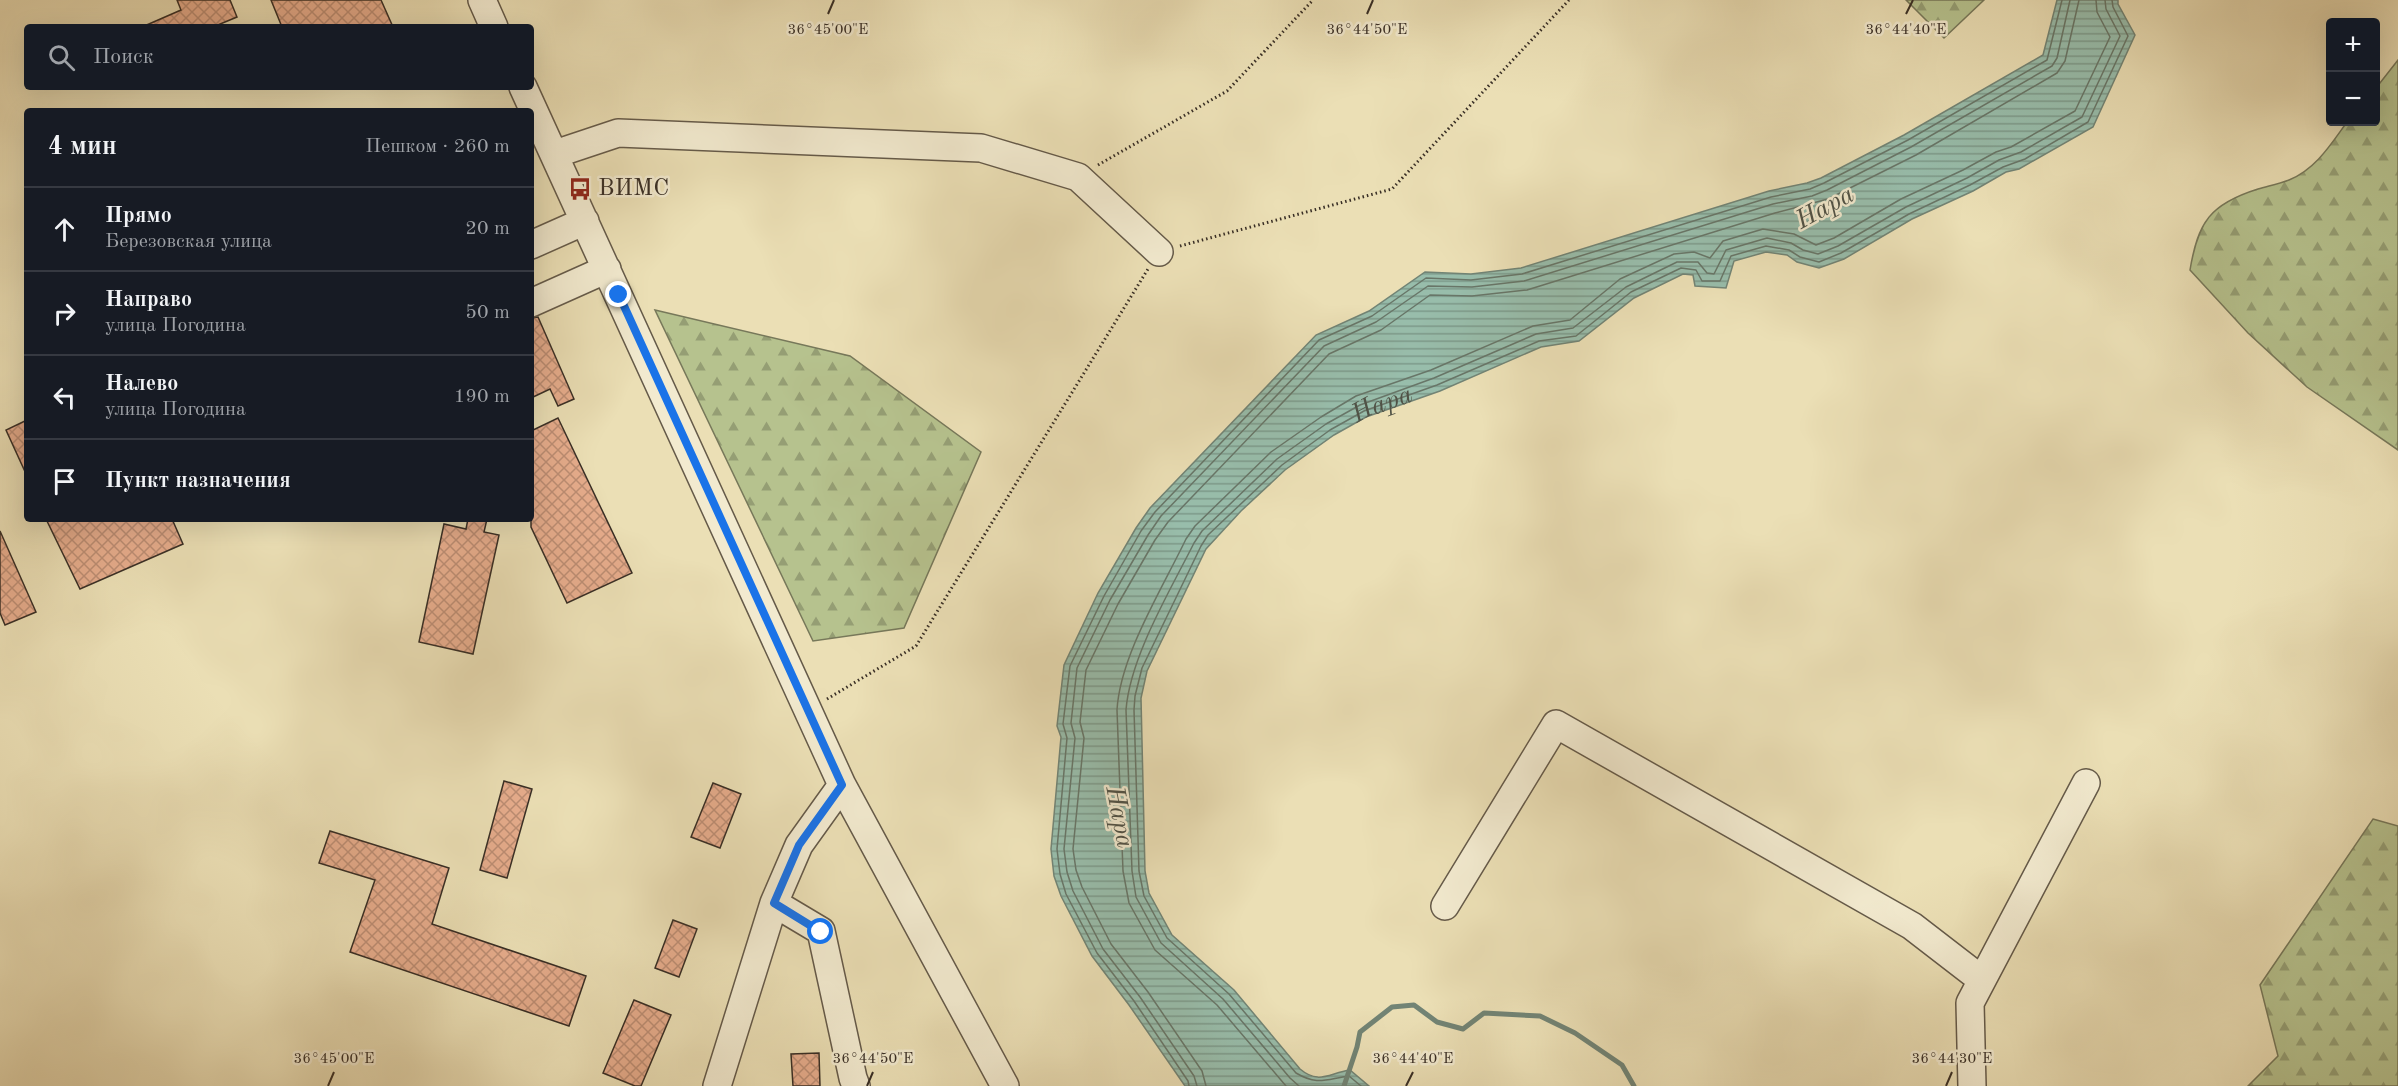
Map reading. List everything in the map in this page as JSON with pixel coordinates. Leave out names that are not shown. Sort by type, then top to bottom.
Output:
[{"type":"street","points":[[482,0],[493,24]]},
{"type":"street","points":[[524,90],[533,108]]},
{"type":"street","points":[[534,110],[842,785],[1005,1086]]},
{"type":"street","points":[[555,154],[618,133],[981,148],[1078,177],[1159,252]]},
{"type":"street","points":[[534,244],[585,221]]},
{"type":"street","points":[[534,302],[607,269]]},
{"type":"street","points":[[1444,906],[1556,724],[1912,926],[1982,980]]},
{"type":"street","points":[[1972,1086],[1970,1003],[2086,783]]},
{"type":"street","points":[[717,1086],[774,903],[799,845],[842,785]]},
{"type":"street","points":[[774,903],[821,932],[856,1086]]},
{"type":"path","points":[[1078,177],[1227,91],[1313,0]]},
{"type":"path","points":[[823,701],[916,646],[1159,252],[1392,189],[1569,0]]},
{"type":"green space","points":[[1906,0],[1984,0],[1944,38]]},
{"type":"green space","points":[[2398,60],[2398,450],[2307,387],[2248,333],[2190,270],[2202,227],[2209,217],[2228,201],[2299,175],[2315,163],[2344,126],[2380,126],[2380,83]]},
{"type":"green space","points":[[655,310],[850,356],[981,452],[904,628],[813,641]]},
{"type":"green space","points":[[2373,819],[2398,826],[2398,1086],[2248,1086],[2278,1056],[2260,985]]},
{"type":"water","name":"Нара","points":[[2057,0],[2118,0],[2135,35],[2093,127],[2019,169],[2006,172],[1973,191],[1912,219],[1844,259],[1819,268],[1797,262],[1787,255],[1766,252],[1734,261],[1726,288],[1695,286],[1693,275],[1683,274],[1634,298],[1579,341],[1541,347],[1440,391],[1366,417],[1334,435],[1285,470],[1241,511],[1206,549],[1147,671],[1141,698],[1145,871],[1149,893],[1172,935],[1234,990],[1300,1069],[1307,1074],[1319,1077],[1350,1070],[1369,1086],[1185,1086],[1092,956],[1061,896],[1054,876],[1051,849],[1061,737],[1057,726],[1064,665],[1098,593],[1150,508],[1316,335],[1369,311],[1425,272],[1471,274],[1521,268],[1769,191],[1821,178],[1904,135],[2043,55]]},
{"type":"building","points":[[177,0],[230,0],[237,17],[220,24],[149,24],[181,10]]},
{"type":"building","points":[[271,0],[381,0],[392,24],[281,24]]},
{"type":"building","points":[[538,317],[574,399],[558,406],[550,389],[534,397],[534,318]]},
{"type":"building","points":[[558,418],[632,573],[567,603],[531,527],[531,522],[534,522],[534,430]]},
{"type":"building","points":[[24,421],[24,469],[6,430]]},
{"type":"building","points":[[47,522],[173,522],[183,544],[80,589]]},
{"type":"building","points":[[467,522],[486,522],[484,532],[499,535],[473,654],[419,642],[444,524],[466,529]]},
{"type":"building","points":[[0,531],[36,612],[5,625],[0,613]]},
{"type":"building","points":[[504,781],[532,789],[507,878],[480,870]]},
{"type":"building","points":[[713,783],[741,794],[720,848],[691,837]]},
{"type":"building","points":[[330,831],[449,868],[432,924],[586,976],[569,1026],[350,952],[375,880],[319,863]]},
{"type":"building","points":[[673,920],[697,929],[679,977],[655,968]]},
{"type":"building","points":[[634,1000],[671,1015],[641,1086],[635,1086],[603,1073]]},
{"type":"building","points":[[819,1053],[820,1086],[793,1086],[791,1054]]},
{"type":"waterway","points":[[1344,1086],[1360,1032],[1392,1007],[1414,1005],[1437,1022],[1463,1029],[1484,1013],[1540,1016],[1575,1033],[1622,1065],[1634,1086]]},
{"type":"place","name":"ВИМС","points":[[580,189]]},
{"type":"route","points":[[619,295],[842,785],[799,845],[774,903],[821,932]]}]
